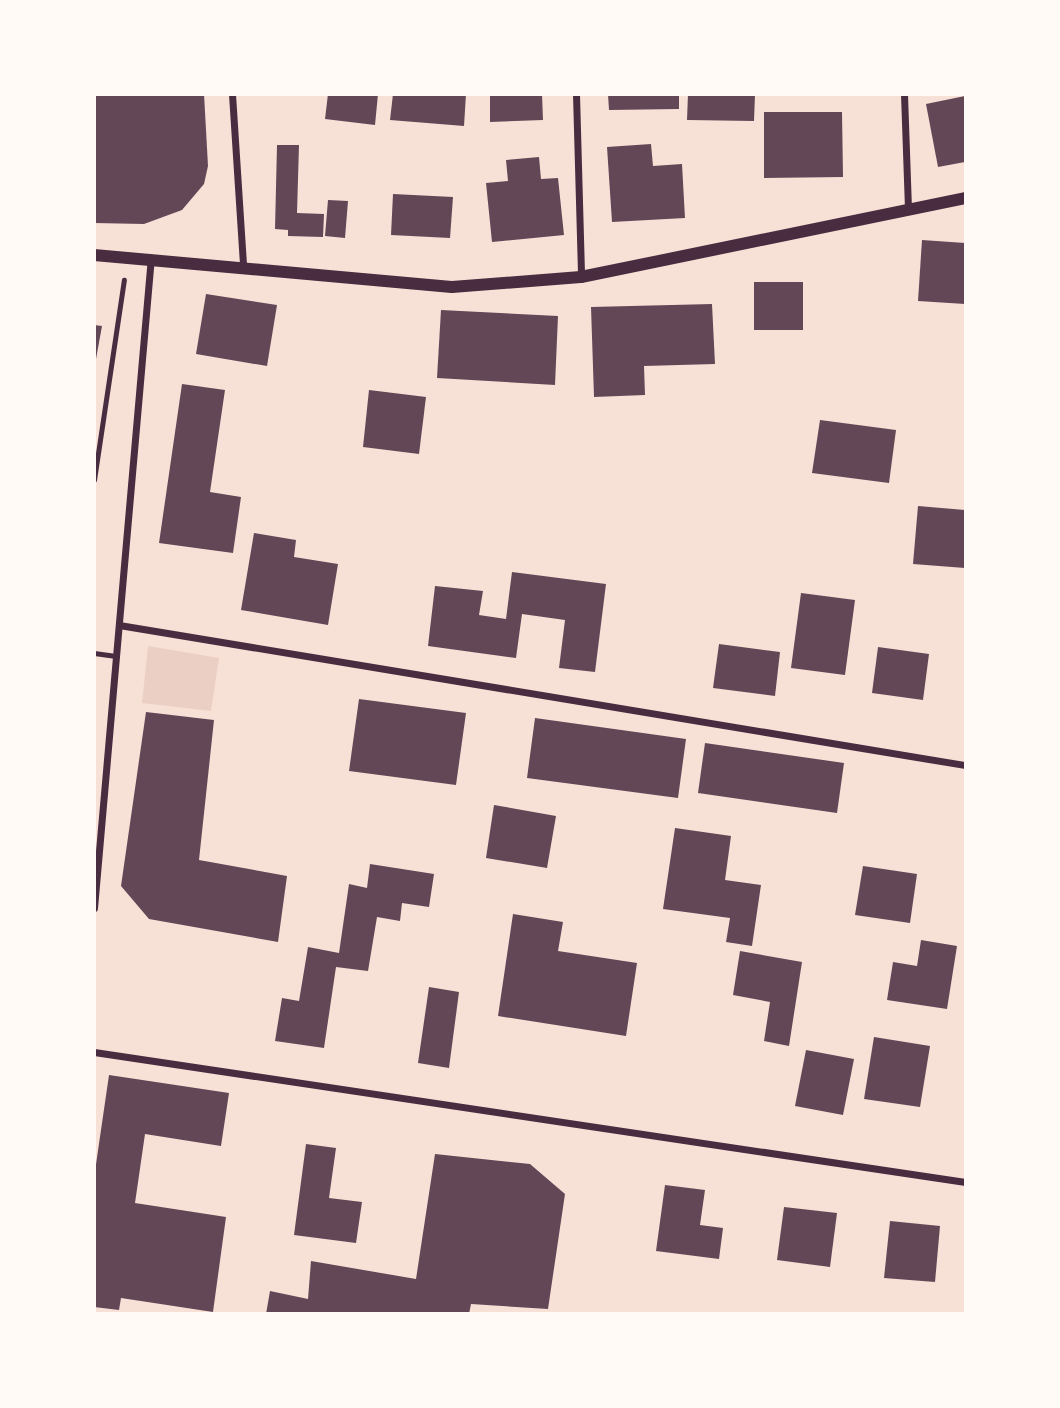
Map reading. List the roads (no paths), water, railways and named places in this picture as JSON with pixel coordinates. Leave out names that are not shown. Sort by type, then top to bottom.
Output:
[{"type":"street","points":[[232,94],[243,266]]},
{"type":"street","points":[[576,94],[581,277]]},
{"type":"street","points":[[904,94],[908,212]]},
{"type":"street","points":[[94,255],[151,257],[452,287],[581,277],[908,212],[965,198]]},
{"type":"street","points":[[94,908],[151,257]]},
{"type":"street","points":[[119,625],[965,765]]},
{"type":"street","points":[[94,1052],[965,1182]]},
{"type":"lane","points":[[94,653],[116,656]]}]
